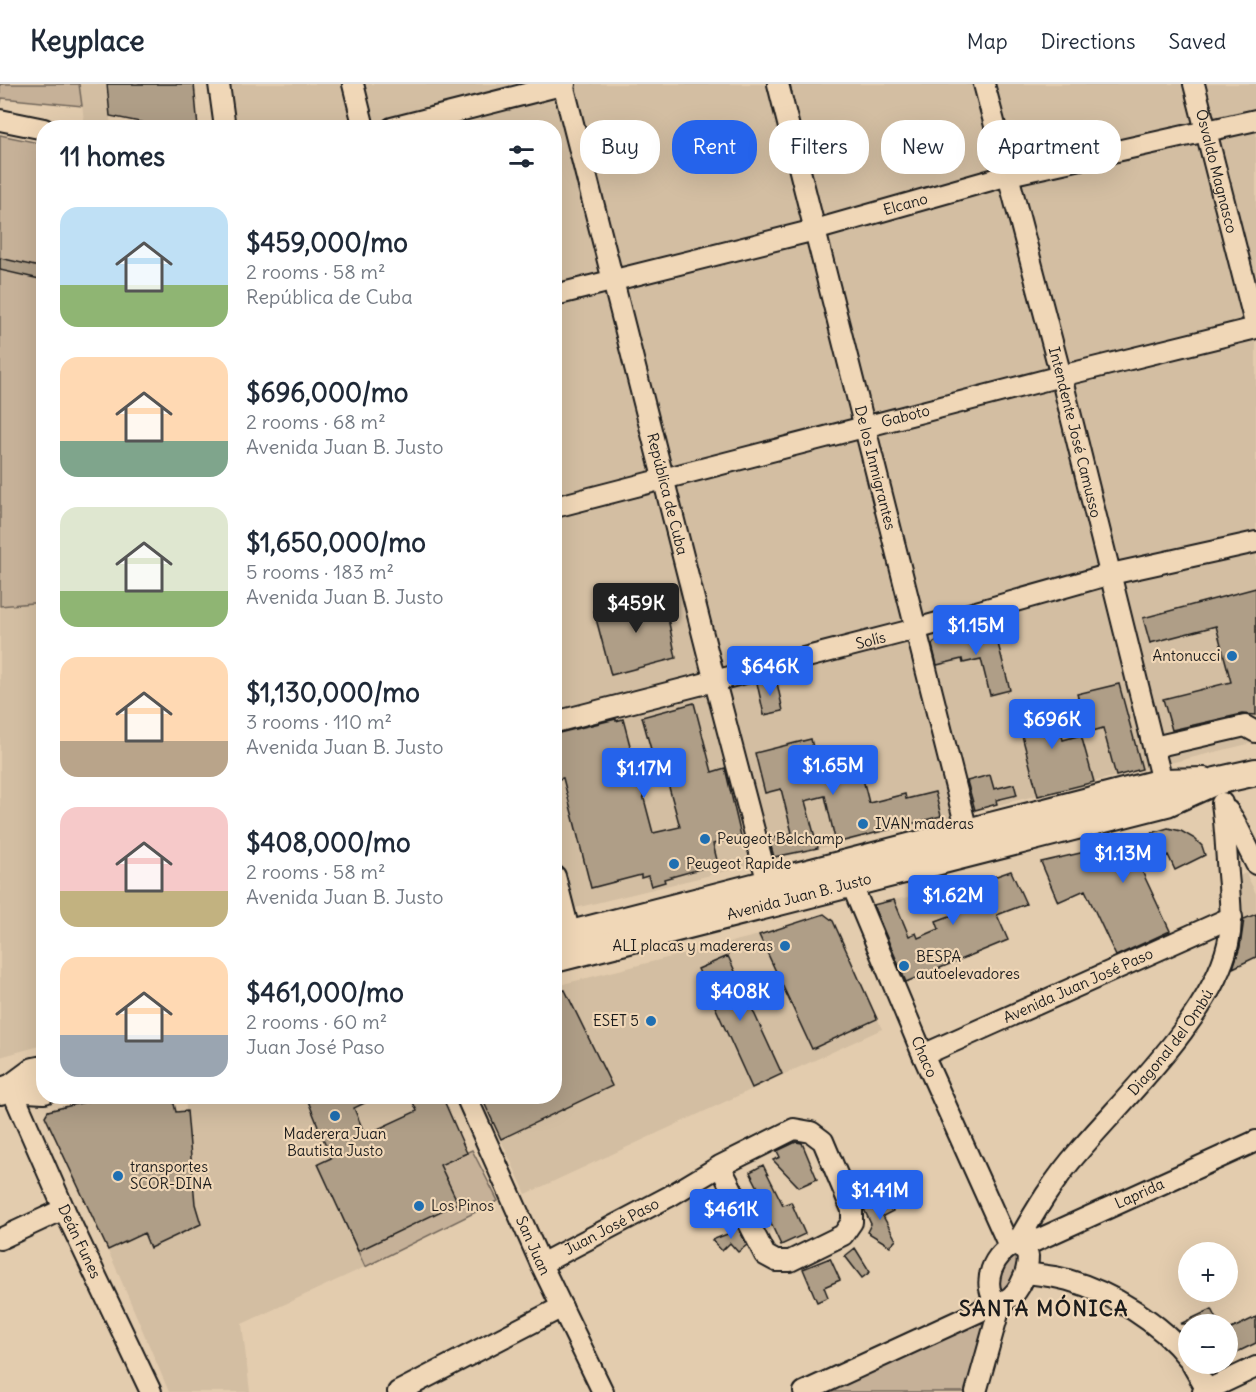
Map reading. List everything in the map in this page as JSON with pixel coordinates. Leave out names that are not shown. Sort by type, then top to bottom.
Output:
[{"type":"main road","name":"Avenida Juan B. Justo","points":[[564,946],[970,842],[1219,792],[1256,772]]},
{"type":"main road","name":"Avenida Juan B. Justo","points":[[970,842],[1162,782],[1219,792]]},
{"type":"main road","points":[[5,1090],[36,1071]]},
{"type":"main road","points":[[5,1090],[36,1090]]},
{"type":"street","points":[[219,84],[224,120]]},
{"type":"street","points":[[353,84],[362,120]]},
{"type":"street","points":[[423,120],[564,84]]},
{"type":"street","name":"República de Cuba","points":[[564,84],[715,682],[771,893]]},
{"type":"street","name":"De los Inmigrantes","points":[[778,84],[970,842]]},
{"type":"street","name":"Intendente José Camusso","points":[[984,84],[1061,376],[1162,782]]},
{"type":"street","name":"Osvaldo Magnasco","points":[[1194,84],[1256,328]]},
{"type":"street","points":[[0,120],[36,127]]},
{"type":"street","name":"Elcano","points":[[562,293],[815,230],[1009,176],[1256,120]]},
{"type":"street","name":"Gaboto","points":[[562,505],[1256,328]]},
{"type":"street","name":"Solís","points":[[562,720],[916,629],[1111,574],[1256,542]]},
{"type":"street","points":[[1154,747],[1245,726],[1256,732]]},
{"type":"street","points":[[1219,792],[1256,864]]},
{"type":"street","name":"Diagonal del Ombú","points":[[976,1392],[998,1302],[990,1285],[991,1271],[997,1257],[1016,1246],[1055,1180],[1163,1054],[1207,994],[1220,969],[1228,944],[1232,917],[1228,885],[1227,835],[1219,792]]},
{"type":"street","name":"Chaco","points":[[848,873],[923,1055],[1016,1246]]},
{"type":"street","name":"Avenida Juan José Paso","points":[[923,1055],[1232,917]]},
{"type":"street","points":[[562,930],[564,946]]},
{"type":"street","name":"Deán Funes","points":[[5,1090],[151,1392]]},
{"type":"street","name":"San Juan","points":[[470,1104],[541,1264],[603,1392]]},
{"type":"street","name":"Juan José Paso","points":[[541,1264],[670,1196],[720,1166],[794,1129],[811,1131],[823,1141],[852,1210],[852,1222],[843,1235],[790,1261],[776,1262],[765,1255],[720,1166]]},
{"type":"street","name":"Laprida","points":[[1016,1246],[1256,1141]]},
{"type":"street","points":[[0,1239],[64,1209]]},
{"type":"street","points":[[1016,1246],[1028,1256],[1026,1273],[1066,1279],[1090,1287],[1147,1319],[1178,1347]]},
{"type":"street","name":"Diagonal del Ombú","points":[[998,1302],[1016,1290],[1026,1273]]},
{"type":"street","points":[[804,1392],[998,1302]]},
{"type":"street","points":[[398,1392],[562,1307]]},
{"type":"street","points":[[1197,1374],[1206,1391],[1256,1367]]},
{"type":"shaded area","points":[[0,84],[79,84],[82,106],[2,98],[0,105]]},
{"type":"shaded area","points":[[79,84],[106,84],[110,120],[84,120]]},
{"type":"shaded area","points":[[232,84],[1256,84],[1256,742],[562,911],[562,120],[235,120]]},
{"type":"shaded area","points":[[0,135],[36,142],[36,603],[0,606]]},
{"type":"shaded area","points":[[36,603],[36,1047],[0,1057],[0,606]]},
{"type":"shaded area","points":[[1246,873],[1256,894],[1256,957],[1228,970],[1240,924],[1239,876]]},
{"type":"shaded area","points":[[953,887],[980,951],[900,985],[888,958],[913,947],[894,900]]},
{"type":"shaded area","points":[[759,935],[804,1030],[870,1001],[882,1029],[526,1194],[484,1104],[562,1104],[562,984]]},
{"type":"shaded area","points":[[79,1104],[116,1104],[194,1201],[186,1104],[309,1104],[331,1158],[318,1164],[365,1267],[242,1324],[250,1392],[169,1392],[115,1266],[45,1116],[48,1111]]},
{"type":"shaded area","points":[[352,1104],[432,1104],[365,1135]]},
{"type":"shaded area","name":"Los Pinos","points":[[472,1150],[498,1201],[365,1267],[340,1211]]},
{"type":"shaded area","points":[[1013,1255],[1019,1259],[1014,1282],[1002,1292],[997,1284],[1002,1267]]},
{"type":"shaded area","points":[[977,1322],[985,1325],[971,1392],[823,1392]]},
{"type":"building","points":[[107,84],[194,84],[197,120],[130,120],[110,116]]},
{"type":"building","points":[[0,258],[36,266],[36,278],[0,270]]},
{"type":"building","points":[[1256,588],[1256,715],[1242,714],[1172,730],[1163,699],[1231,682],[1216,626],[1150,643],[1143,618]]},
{"type":"building","points":[[663,593],[676,658],[611,675],[594,611]]},
{"type":"building","points":[[994,628],[1010,690],[990,695],[981,659],[963,663],[962,659],[937,665],[932,645],[934,642]]},
{"type":"building","points":[[776,678],[783,711],[764,715],[757,683]]},
{"type":"building","points":[[1119,684],[1142,769],[1116,776],[1103,728],[1083,734],[1077,716],[1083,715],[1077,694]]},
{"type":"building","points":[[1053,698],[1063,740],[1081,735],[1094,782],[1038,796],[1016,713],[1020,706]]},
{"type":"building","points":[[694,703],[712,772],[725,768],[741,836],[713,844],[718,864],[664,879],[665,882],[651,886],[648,876],[641,878],[641,875],[591,888],[562,778],[562,732],[623,719],[653,833],[680,827],[659,751],[652,753],[642,717]]},
{"type":"building","points":[[811,739],[815,756],[855,747],[869,803],[905,794],[906,799],[935,792],[941,816],[836,843],[825,796],[805,801],[818,848],[774,857],[769,839],[792,833],[781,789],[765,793],[755,753]]},
{"type":"building","points":[[990,775],[994,789],[1014,784],[1017,795],[996,800],[997,804],[975,810],[967,781]]},
{"type":"building","points":[[1168,828],[1181,831],[1195,839],[1202,846],[1205,855],[1175,870],[1168,855],[1140,867],[1170,931],[1116,956],[1085,890],[1058,902],[1041,862],[1098,849]]},
{"type":"building","points":[[1011,871],[1026,904],[997,915],[1008,940],[906,982],[873,905],[894,900],[909,936],[916,933],[918,938],[939,929],[936,921],[955,914],[945,889],[981,879],[982,881]]},
{"type":"building","points":[[824,914],[833,921],[877,1019],[812,1049],[759,935]]},
{"type":"building","points":[[1256,914],[1256,957],[1233,968],[1240,947],[1244,919]]},
{"type":"building","points":[[728,956],[782,1074],[752,1088],[698,969]]},
{"type":"building","points":[[565,990],[612,1086],[501,1139],[485,1104],[562,1104],[562,991]]},
{"type":"building","points":[[77,1104],[174,1104],[176,1112],[187,1111],[195,1204],[201,1224],[150,1248],[144,1233],[108,1250],[45,1116],[48,1111]]},
{"type":"building","points":[[309,1104],[362,1104],[354,1108],[365,1135],[417,1111],[414,1104],[446,1104],[467,1153],[440,1165],[458,1203],[358,1251],[318,1164],[331,1158]]},
{"type":"building","points":[[796,1142],[802,1143],[817,1179],[799,1187],[773,1160],[780,1157],[777,1151]]},
{"type":"building","points":[[763,1165],[783,1205],[791,1202],[805,1234],[781,1245],[766,1213],[770,1211],[750,1172]]},
{"type":"building","points":[[886,1197],[893,1211],[883,1216],[896,1240],[890,1246],[867,1232],[871,1224],[864,1209]]},
{"type":"building","points":[[737,1226],[747,1245],[738,1252],[730,1243],[722,1251],[712,1240],[730,1233],[729,1230]]},
{"type":"building","points":[[855,1248],[870,1272],[862,1278],[845,1256]]},
{"type":"building","points":[[830,1258],[840,1280],[824,1287],[828,1297],[817,1302],[803,1269]]},
{"type":"building","points":[[1212,1309],[1214,1314],[1201,1314]]},
{"type":"building","points":[[1256,1317],[1256,1343],[1238,1352],[1238,1326]]},
{"type":"place","name":"Antonucci","points":[[1232,656]]},
{"type":"place","name":"IVAN maderas","points":[[863,824]]},
{"type":"place","name":"Peugeot Belchamp","points":[[705,839]]},
{"type":"place","name":"Peugeot Rapide","points":[[674,864]]},
{"type":"place","name":"ALI placas y madereras","points":[[785,946]]},
{"type":"place","name":"BESPA autoelevadores","points":[[904,966]]},
{"type":"place","name":"ESET 5","points":[[651,1021]]},
{"type":"place","name":"Maderera Juan Bautista Justo","points":[[335,1116]]},
{"type":"place","name":"transportes SCOR-DINA","points":[[118,1176]]},
{"type":"place","name":"Los Pinos","points":[[419,1206]]},
{"type":"district","name":"SANTA MÓNICA","points":[[1044,1309]]}]
